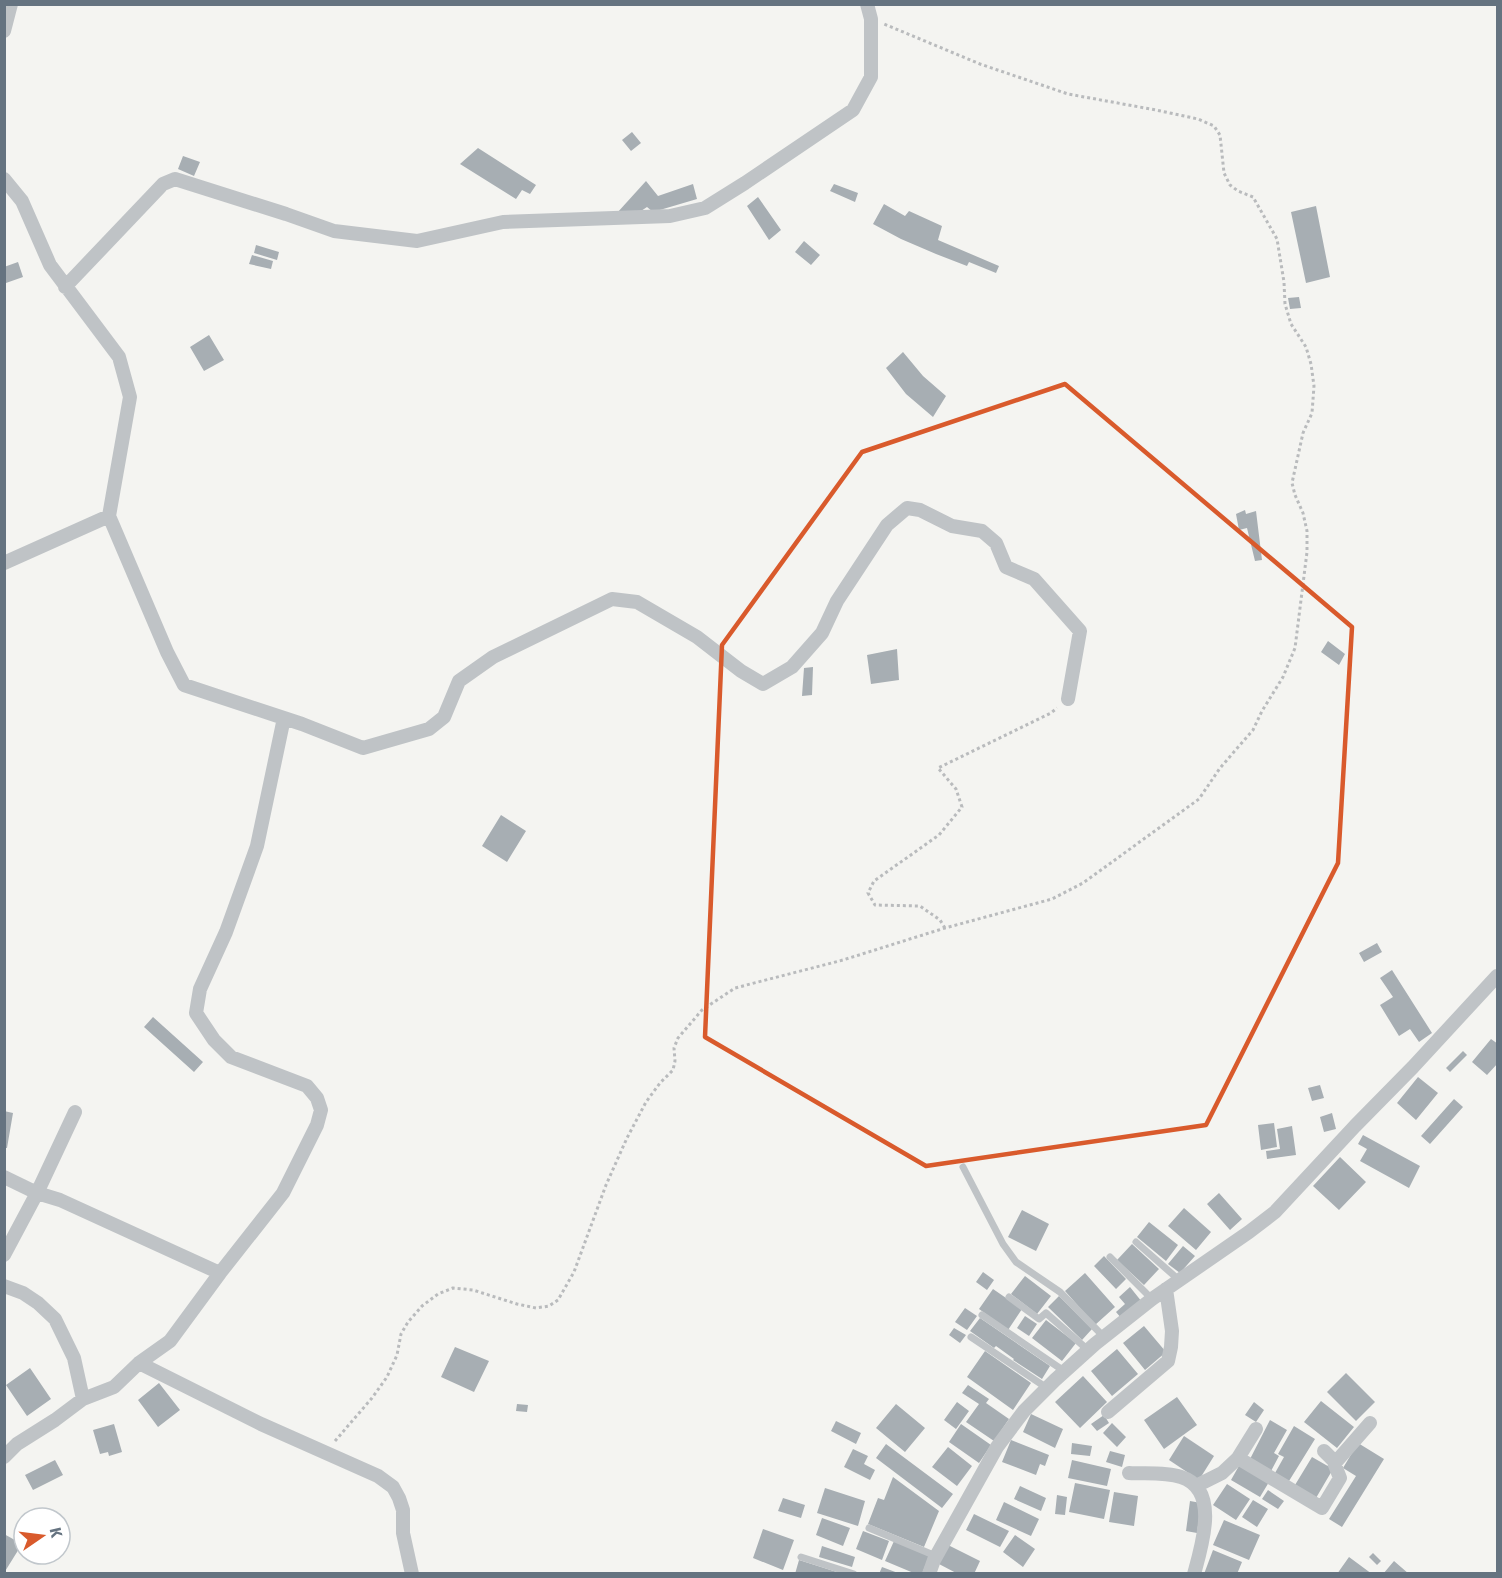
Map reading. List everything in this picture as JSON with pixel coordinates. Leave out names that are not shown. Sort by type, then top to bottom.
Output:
[{"type":"street","points":[[4,31],[11,4]]},
{"type":"street","points":[[65,287],[163,184],[175,179],[333,231],[417,241],[503,222],[670,216],[705,208],[853,110],[871,77],[870,19],[867,4]]},
{"type":"street","points":[[4,179],[22,201],[50,265],[119,357],[130,397],[109,516],[167,652],[184,685],[284,718],[363,748],[429,729],[444,717],[459,681],[493,657],[612,599],[637,602],[697,637],[741,671],[763,684],[792,667],[822,633],[837,601],[887,525],[907,508],[920,510],[952,526],[982,531],[996,543],[1006,567],[1034,579],[1080,631],[1068,699]]},
{"type":"street","points":[[4,563],[109,516]]},
{"type":"street","points":[[4,1457],[16,1444],[83,1400],[114,1387],[139,1363],[170,1341],[283,1193],[317,1125],[321,1110],[318,1098],[307,1086],[231,1057],[214,1040],[196,1013],[200,989],[226,932],[257,846],[284,718]]},
{"type":"street","points":[[929,1574],[936,1556],[997,1448],[1024,1411],[1064,1371],[1104,1337],[1152,1299],[1275,1212],[1497,976]]},
{"type":"street","points":[[4,1255],[75,1112]]},
{"type":"street","points":[[4,1177],[220,1273]]},
{"type":"street","points":[[4,1286],[23,1293],[55,1319],[74,1358],[83,1400]]},
{"type":"street","points":[[1108,1412],[1168,1360],[1172,1347],[1172,1331],[1166,1289]]},
{"type":"street","points":[[139,1363],[261,1424],[378,1476],[393,1487],[403,1510],[403,1533],[412,1574]]},
{"type":"street","points":[[1335,1463],[1370,1423]]},
{"type":"street","points":[[1196,1486],[1222,1473],[1238,1458],[1256,1430]]},
{"type":"street","points":[[1238,1458],[1322,1508],[1340,1478],[1331,1456],[1324,1451]]},
{"type":"street","points":[[1129,1473],[1175,1475],[1184,1477],[1196,1486],[1203,1497],[1206,1508],[1204,1531],[1194,1574]]},
{"type":"lane","points":[[963,1167],[1003,1244],[1016,1262],[1060,1293],[1104,1337]]},
{"type":"lane","points":[[1136,1242],[1179,1280]]},
{"type":"lane","points":[[1110,1257],[1152,1299]]},
{"type":"lane","points":[[1008,1297],[1039,1319],[1046,1313],[1089,1350]]},
{"type":"lane","points":[[982,1315],[1064,1371]]},
{"type":"lane","points":[[971,1337],[1047,1388]]},
{"type":"lane","points":[[869,1528],[936,1556]]},
{"type":"lane","points":[[801,1557],[854,1574]]},
{"type":"path","points":[[326,1452],[387,1377],[398,1356],[401,1334],[408,1322],[422,1306],[438,1294],[453,1288],[472,1290],[536,1308],[549,1306],[558,1300],[574,1272],[606,1185],[627,1138],[646,1102],[660,1083],[674,1070],[674,1048],[678,1038],[702,1010],[735,988],[843,960],[945,928],[1052,899],[1083,883],[1199,799],[1220,768],[1253,730],[1283,677],[1295,648],[1307,552],[1307,531],[1292,483],[1303,433],[1312,413],[1314,386],[1306,346],[1291,324],[1285,304],[1277,239],[1253,197],[1230,185],[1224,173],[1220,135],[1214,126],[1198,119],[1068,94],[980,64],[870,19]]},
{"type":"path","points":[[945,928],[940,920],[920,906],[875,905],[868,893],[874,881],[939,835],[962,807],[956,789],[938,768],[1051,713],[1068,699]]},
{"type":"highlighted area","points":[[1065,384],[1352,627],[1338,863],[1206,1125],[926,1166],[705,1037],[722,645],[862,452]]},
{"type":"building","points":[[632,132],[641,143],[631,151],[622,140]]},
{"type":"building","points":[[478,148],[536,185],[530,194],[522,190],[516,199],[460,164]]},
{"type":"building","points":[[183,156],[200,162],[194,176],[178,169]]},
{"type":"building","points":[[646,181],[658,196],[693,184],[697,199],[653,212],[647,207],[638,213],[617,213]]},
{"type":"building","points":[[834,184],[858,193],[855,202],[830,191]]},
{"type":"building","points":[[758,197],[781,230],[769,240],[747,206]]},
{"type":"building","points":[[884,204],[905,216],[909,211],[942,226],[938,240],[999,266],[996,273],[969,262],[967,266],[936,254],[873,224]]},
{"type":"building","points":[[1316,206],[1330,277],[1306,283],[1291,212]]},
{"type":"building","points":[[804,241],[820,255],[811,265],[795,252]]},
{"type":"building","points":[[256,245],[279,252],[277,260],[254,253]]},
{"type":"building","points":[[252,255],[273,261],[271,269],[249,264]]},
{"type":"building","points":[[18,262],[23,277],[6,283],[4,267]]},
{"type":"building","points":[[1299,297],[1301,308],[1290,309],[1288,298]]},
{"type":"building","points":[[209,335],[224,360],[204,371],[190,347]]},
{"type":"building","points":[[903,352],[923,376],[946,396],[933,417],[906,394],[886,368]]},
{"type":"building","points":[[1245,510],[1246,514],[1256,511],[1262,560],[1255,561],[1247,528],[1239,530],[1236,514]]},
{"type":"building","points":[[1328,641],[1345,654],[1339,665],[1321,652]]},
{"type":"building","points":[[897,649],[899,680],[871,684],[867,655]]},
{"type":"building","points":[[813,667],[812,695],[802,696],[804,668]]},
{"type":"building","points":[[501,815],[526,831],[507,862],[482,846]]},
{"type":"building","points":[[1377,943],[1382,952],[1364,962],[1359,953]]},
{"type":"building","points":[[1392,970],[1432,1033],[1419,1042],[1410,1029],[1399,1036],[1380,1005],[1393,997],[1380,978]]},
{"type":"building","points":[[153,1017],[203,1062],[194,1072],[144,1027]]},
{"type":"building","points":[[1491,1039],[1498,1044],[1498,1063],[1487,1075],[1472,1062]]},
{"type":"building","points":[[1463,1051],[1467,1055],[1450,1072],[1446,1068]]},
{"type":"building","points":[[1418,1077],[1438,1093],[1416,1120],[1397,1103]]},
{"type":"building","points":[[1320,1085],[1324,1098],[1312,1101],[1308,1088]]},
{"type":"building","points":[[1454,1099],[1463,1107],[1430,1144],[1421,1136]]},
{"type":"building","points":[[4,1111],[13,1113],[7,1148],[4,1148]]},
{"type":"building","points":[[1332,1113],[1336,1129],[1324,1132],[1320,1117]]},
{"type":"building","points":[[1274,1123],[1277,1147],[1261,1150],[1258,1125]]},
{"type":"building","points":[[1292,1126],[1296,1155],[1267,1159],[1266,1151],[1280,1149],[1277,1129]]},
{"type":"building","points":[[1363,1135],[1420,1166],[1409,1188],[1360,1161],[1367,1149],[1358,1144]]},
{"type":"building","points":[[1340,1157],[1366,1182],[1339,1210],[1313,1186]]},
{"type":"building","points":[[1219,1193],[1242,1219],[1230,1230],[1207,1204]]},
{"type":"building","points":[[1184,1208],[1211,1232],[1196,1250],[1168,1226]]},
{"type":"building","points":[[1022,1210],[1049,1224],[1036,1251],[1008,1237]]},
{"type":"building","points":[[1149,1222],[1178,1245],[1166,1261],[1137,1237]]},
{"type":"building","points":[[1132,1244],[1159,1269],[1144,1285],[1117,1260]]},
{"type":"building","points":[[1183,1246],[1195,1256],[1180,1273],[1168,1264]]},
{"type":"building","points":[[1104,1256],[1126,1279],[1116,1289],[1094,1266]]},
{"type":"building","points":[[983,1272],[994,1280],[987,1290],[976,1282]]},
{"type":"building","points":[[1085,1273],[1115,1307],[1095,1325],[1065,1291]]},
{"type":"building","points":[[1025,1276],[1051,1296],[1037,1314],[1011,1294]]},
{"type":"building","points":[[1130,1287],[1142,1302],[1122,1319],[1116,1312],[1125,1304],[1119,1297]]},
{"type":"building","points":[[993,1289],[1022,1309],[1008,1330],[979,1309]]},
{"type":"building","points":[[1059,1296],[1092,1329],[1082,1340],[1048,1307]]},
{"type":"building","points":[[965,1308],[977,1316],[967,1330],[955,1322]]},
{"type":"building","points":[[1025,1316],[1037,1324],[1029,1336],[1017,1328]]},
{"type":"building","points":[[980,1318],[1050,1366],[1042,1379],[996,1346],[994,1348],[970,1331]]},
{"type":"building","points":[[1046,1320],[1076,1343],[1062,1361],[1032,1338]]},
{"type":"building","points":[[1144,1326],[1166,1352],[1145,1370],[1123,1343]]},
{"type":"building","points":[[954,1328],[966,1335],[960,1343],[949,1335]]},
{"type":"building","points":[[455,1347],[489,1361],[474,1392],[441,1377]]},
{"type":"building","points":[[1117,1349],[1138,1374],[1112,1396],[1091,1371]]},
{"type":"building","points":[[985,1351],[1031,1383],[1013,1410],[967,1377]]},
{"type":"building","points":[[30,1368],[51,1399],[27,1416],[6,1385]]},
{"type":"building","points":[[1346,1373],[1375,1402],[1356,1421],[1327,1392]]},
{"type":"building","points":[[1083,1376],[1107,1402],[1080,1428],[1055,1402]]},
{"type":"building","points":[[159,1383],[180,1410],[158,1427],[138,1400]]},
{"type":"building","points":[[968,1385],[989,1399],[986,1403],[1009,1419],[994,1441],[966,1422],[979,1404],[962,1393]]},
{"type":"building","points":[[1177,1397],[1197,1425],[1164,1449],[1144,1420]]},
{"type":"building","points":[[1321,1401],[1354,1427],[1337,1448],[1304,1422]]},
{"type":"building","points":[[957,1402],[969,1411],[956,1429],[944,1420]]},
{"type":"building","points":[[1254,1402],[1264,1410],[1256,1422],[1245,1415]]},
{"type":"building","points":[[517,1404],[528,1405],[527,1412],[516,1411]]},
{"type":"building","points":[[896,1404],[925,1428],[905,1452],[876,1428]]},
{"type":"building","points":[[1031,1414],[1063,1429],[1055,1448],[1023,1432]]},
{"type":"building","points":[[1104,1415],[1109,1423],[1097,1431],[1091,1424]]},
{"type":"building","points":[[1270,1420],[1287,1430],[1274,1453],[1279,1456],[1271,1471],[1250,1459]]},
{"type":"building","points":[[836,1421],[861,1433],[856,1444],[831,1431]]},
{"type":"building","points":[[1112,1423],[1126,1437],[1117,1447],[1103,1433]]},
{"type":"building","points":[[114,1424],[122,1452],[109,1456],[108,1452],[100,1454],[93,1430]]},
{"type":"building","points":[[961,1424],[991,1445],[979,1463],[949,1442]]},
{"type":"building","points":[[1294,1426],[1315,1439],[1289,1481],[1275,1473],[1284,1457],[1278,1454]]},
{"type":"building","points":[[1184,1436],[1214,1456],[1199,1480],[1169,1460]]},
{"type":"building","points":[[1011,1440],[1049,1455],[1045,1466],[1040,1464],[1036,1475],[1002,1462]]},
{"type":"building","points":[[1072,1443],[1092,1446],[1090,1456],[1071,1454]]},
{"type":"building","points":[[1358,1443],[1384,1459],[1342,1527],[1329,1519],[1356,1476],[1343,1468]]},
{"type":"building","points":[[886,1444],[953,1494],[942,1508],[876,1458]]},
{"type":"building","points":[[948,1447],[972,1466],[957,1486],[932,1467]]},
{"type":"building","points":[[853,1449],[868,1456],[864,1464],[875,1470],[870,1480],[844,1467]]},
{"type":"building","points":[[1110,1451],[1125,1455],[1122,1467],[1106,1462]]},
{"type":"building","points":[[1312,1457],[1333,1469],[1316,1498],[1295,1485]]},
{"type":"building","points":[[55,1460],[63,1475],[33,1490],[25,1475]]},
{"type":"building","points":[[1072,1460],[1111,1469],[1107,1486],[1068,1478]]},
{"type":"building","points":[[1240,1464],[1269,1482],[1260,1497],[1231,1480]]},
{"type":"building","points":[[893,1477],[939,1511],[924,1547],[868,1524],[878,1498],[884,1500]]},
{"type":"building","points":[[1075,1483],[1110,1490],[1104,1519],[1069,1512]]},
{"type":"building","points":[[1227,1484],[1250,1499],[1236,1520],[1213,1505]]},
{"type":"building","points":[[1020,1486],[1046,1498],[1041,1511],[1014,1499]]},
{"type":"building","points":[[825,1488],[865,1501],[858,1526],[817,1513]]},
{"type":"building","points":[[1268,1490],[1284,1501],[1278,1509],[1262,1499]]},
{"type":"building","points":[[1114,1492],[1138,1496],[1134,1526],[1109,1522]]},
{"type":"building","points":[[1057,1495],[1067,1497],[1065,1515],[1055,1514]]},
{"type":"building","points":[[783,1498],[805,1505],[801,1518],[778,1511]]},
{"type":"building","points":[[1253,1500],[1268,1509],[1257,1527],[1242,1517]]},
{"type":"building","points":[[1190,1501],[1201,1503],[1197,1533],[1186,1531]]},
{"type":"building","points":[[1004,1502],[1039,1519],[1031,1536],[996,1520]]},
{"type":"building","points":[[974,1514],[1009,1531],[1000,1547],[966,1530]]},
{"type":"building","points":[[822,1518],[850,1528],[843,1546],[816,1535]]},
{"type":"building","points":[[1224,1520],[1260,1535],[1249,1560],[1213,1545]]},
{"type":"building","points":[[763,1529],[794,1540],[783,1570],[753,1558]]},
{"type":"building","points":[[863,1531],[889,1541],[882,1560],[856,1549]]},
{"type":"building","points":[[4,1534],[12,1538],[12,1560],[4,1573]]},
{"type":"building","points":[[1015,1535],[1035,1549],[1023,1567],[1003,1552]]},
{"type":"building","points":[[894,1541],[929,1556],[922,1574],[916,1574],[885,1561]]},
{"type":"building","points":[[948,1545],[980,1561],[974,1574],[958,1574],[939,1564]]},
{"type":"building","points":[[822,1546],[855,1557],[852,1567],[819,1557]]},
{"type":"building","points":[[1213,1550],[1242,1562],[1237,1574],[1204,1574]]},
{"type":"building","points":[[1373,1553],[1381,1561],[1377,1565],[1369,1557]]},
{"type":"building","points":[[1349,1557],[1372,1574],[1337,1574]]},
{"type":"building","points":[[799,1560],[840,1573],[840,1574],[795,1574]]},
{"type":"building","points":[[1394,1561],[1409,1574],[1383,1574]]},
{"type":"building","points":[[882,1567],[898,1573],[898,1574],[879,1574]]}]
